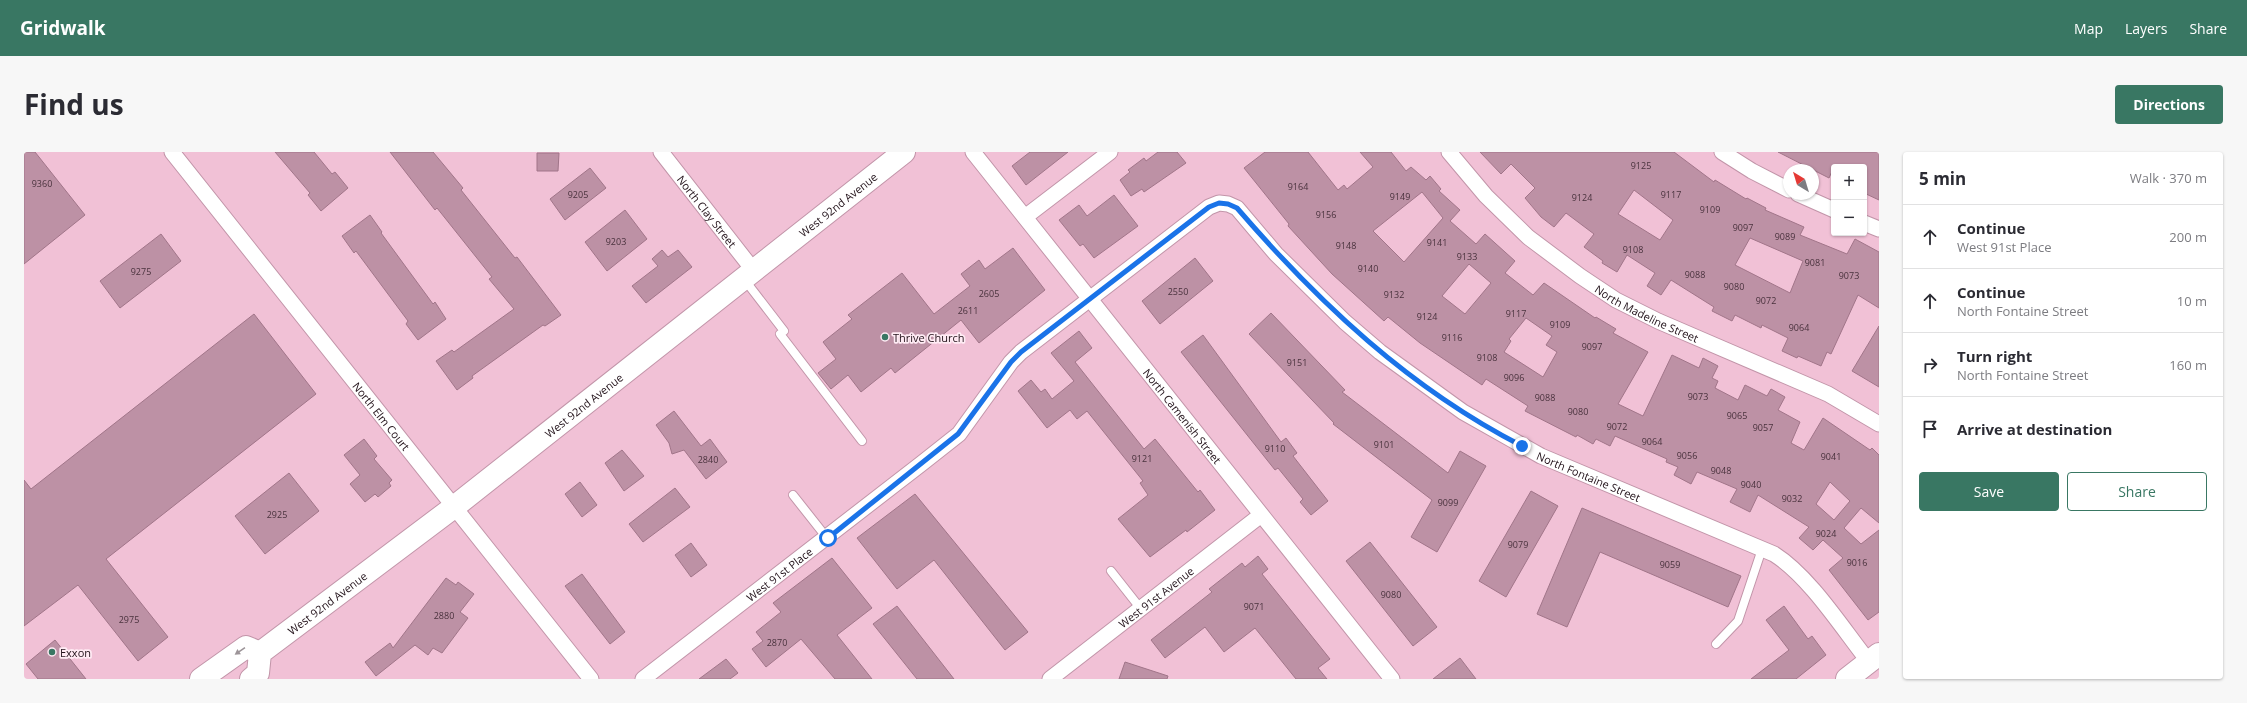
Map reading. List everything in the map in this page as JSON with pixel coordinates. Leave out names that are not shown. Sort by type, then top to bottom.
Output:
[{"type":"main road","name":"West 92nd Avenue","points":[[260,652],[454,507],[904,152]]},
{"type":"main road","points":[[201,679],[246,647],[260,652],[258,674],[251,679]]},
{"type":"main road","points":[[1847,679],[1874,658]]},
{"type":"street","name":"North Elm Court","points":[[172,152],[591,679]]},
{"type":"street","name":"North Clay Street","points":[[662,152],[749,275]]},
{"type":"street","name":"North Camenish Street","points":[[973,152],[1392,679]]},
{"type":"street","points":[[1024,217],[1110,152]]},
{"type":"street","name":"North Madeline Street","points":[[1449,152],[1486,196],[1528,237],[1580,276],[1616,300],[1658,321],[1828,394],[1879,424]]},
{"type":"street","points":[[1722,152],[1752,171],[1783,187]]},
{"type":"street","points":[[1812,200],[1831,209]]},
{"type":"street","name":"North Fontaine Street","points":[[1199,215],[1219,203],[1228,204],[1237,208],[1276,254],[1345,322],[1422,383],[1463,412],[1506,438],[1541,456],[1762,549],[1782,560],[1796,572],[1874,658]]},
{"type":"street","name":"West 91st Place","points":[[643,679],[828,538],[958,434],[1011,362],[1089,298],[1199,215]]},
{"type":"street","points":[[1867,224],[1879,229]]},
{"type":"street","name":"West 91st Avenue","points":[[1059,676],[1141,609],[1261,515]]},
{"type":"lane","points":[[749,275],[782,333],[862,441]]},
{"type":"lane","points":[[793,495],[828,538]]},
{"type":"lane","points":[[1716,644],[1738,621],[1762,549]]},
{"type":"lane","points":[[1110,571],[1141,609]]},
{"type":"building","points":[[24,152],[35,152],[85,215],[24,264]]},
{"type":"building","points":[[275,152],[314,152],[332,174],[335,172],[348,188],[321,211],[308,195],[310,193]]},
{"type":"building","points":[[390,152],[433,152],[463,188],[461,190],[515,258],[517,257],[561,315],[545,326],[543,325],[472,376],[473,378],[457,390],[436,361],[452,350],[454,352],[514,309],[489,279],[492,277],[437,208],[435,210]]},
{"type":"building","points":[[1030,152],[1068,152],[1026,185],[1012,166]]},
{"type":"building","points":[[1158,152],[1177,152],[1186,163],[1144,192],[1142,189],[1131,196],[1120,180],[1130,172],[1128,170],[1144,158],[1146,161]]},
{"type":"building","points":[[1265,152],[1308,152],[1338,190],[1344,185],[1347,189],[1373,167],[1360,152],[1391,152],[1406,171],[1411,167],[1426,180],[1430,176],[1441,189],[1439,191],[1460,210],[1450,221],[1476,244],[1485,234],[1515,261],[1505,273],[1533,295],[1544,283],[1595,318],[1596,317],[1616,329],[1613,333],[1648,352],[1618,404],[1643,416],[1672,355],[1699,368],[1703,358],[1718,366],[1712,378],[1718,381],[1715,388],[1738,400],[1745,385],[1767,396],[1771,389],[1785,397],[1778,410],[1800,422],[1791,443],[1804,450],[1823,418],[1870,450],[1872,448],[1879,455],[1879,523],[1861,508],[1844,528],[1861,544],[1879,530],[1879,612],[1868,620],[1829,570],[1843,558],[1823,540],[1813,550],[1799,538],[1809,527],[1758,495],[1750,512],[1730,502],[1737,489],[1697,472],[1691,484],[1674,475],[1678,467],[1666,462],[1667,459],[1615,436],[1610,446],[1596,439],[1593,444],[1577,435],[1576,437],[1525,411],[1528,406],[1486,379],[1482,385],[1420,343],[1388,317],[1384,321],[1332,274],[1288,226],[1289,224],[1244,168]],"holes":[[[1422,192],[1443,218],[1404,262],[1373,231]],[[1469,264],[1491,283],[1465,314],[1442,296]],[[1526,318],[1552,336],[1546,345],[1557,352],[1543,377],[1504,352],[1511,341],[1509,339]],[[1830,482],[1850,501],[1834,520],[1816,504]]]},
{"type":"building","points":[[1480,152],[1674,152],[1714,182],[1715,180],[1746,199],[1747,198],[1766,208],[1765,210],[1804,227],[1800,235],[1847,254],[1855,239],[1879,252],[1879,308],[1858,295],[1831,354],[1827,352],[1821,366],[1798,356],[1797,358],[1782,351],[1788,338],[1762,325],[1761,328],[1735,315],[1732,321],[1712,311],[1714,307],[1671,280],[1661,295],[1647,286],[1655,273],[1627,255],[1617,272],[1602,263],[1603,261],[1584,247],[1594,234],[1566,213],[1554,227],[1541,217],[1525,198],[1535,188],[1511,164],[1501,174]],"holes":[[[1634,190],[1673,220],[1660,240],[1618,214]],[[1750,238],[1803,261],[1790,293],[1735,265]]]},
{"type":"building","points":[[1778,152],[1879,152],[1879,200],[1867,194],[1867,164],[1831,164],[1831,174],[1829,178],[1819,173],[1819,164],[1802,164]]},
{"type":"building","points":[[537,153],[559,153],[558,171],[537,171]]},
{"type":"building","points":[[590,168],[606,188],[565,220],[550,199]]},
{"type":"building","points":[[1114,195],[1138,226],[1094,258],[1083,244],[1080,246],[1059,220],[1079,205],[1087,216]]},
{"type":"building","points":[[625,210],[647,239],[607,271],[585,242]]},
{"type":"building","points":[[370,215],[382,232],[381,233],[433,304],[435,302],[446,319],[418,340],[406,324],[408,321],[356,251],[354,253],[342,236]]},
{"type":"building","points":[[161,234],[181,261],[120,308],[100,281]]},
{"type":"building","name":"Thrive Church","points":[[1013,248],[1045,290],[979,343],[961,320],[895,373],[891,368],[861,392],[848,375],[831,389],[818,373],[836,359],[823,342],[852,319],[848,315],[902,273],[934,314],[970,286],[961,274],[979,260],[985,269]]},
{"type":"building","points":[[662,250],[668,257],[678,250],[692,267],[646,303],[632,286],[658,266],[652,259]]},
{"type":"building","points":[[1195,258],[1213,281],[1160,324],[1142,301]]},
{"type":"building","points":[[1271,313],[1345,390],[1342,392],[1448,473],[1460,451],[1486,466],[1437,552],[1411,537],[1432,500],[1333,424],[1334,423],[1249,334]]},
{"type":"building","points":[[254,314],[316,394],[106,559],[168,637],[138,661],[78,585],[24,626],[24,480],[31,489]]},
{"type":"building","points":[[1879,326],[1879,387],[1852,371]]},
{"type":"building","points":[[1079,331],[1092,348],[1075,362],[1144,449],[1155,439],[1198,492],[1200,490],[1215,510],[1187,532],[1186,530],[1150,557],[1118,519],[1148,495],[1140,483],[1143,481],[1087,411],[1077,419],[1070,410],[1047,428],[1018,391],[1031,380],[1041,392],[1045,389],[1052,399],[1074,381],[1051,353]]},
{"type":"building","points":[[1203,335],[1281,442],[1286,438],[1297,453],[1293,456],[1328,501],[1311,515],[1300,502],[1303,499],[1278,468],[1275,470],[1181,352]]},
{"type":"building","points":[[674,411],[701,446],[710,439],[727,462],[706,479],[684,450],[672,454],[669,443],[656,425]]},
{"type":"building","points":[[364,439],[377,456],[374,459],[392,480],[389,483],[391,486],[378,497],[375,494],[365,502],[350,484],[360,475],[344,455]]},
{"type":"building","points":[[622,450],[644,476],[624,491],[605,463]]},
{"type":"building","points":[[289,473],[319,511],[265,554],[235,516]]},
{"type":"building","points":[[580,482],[597,505],[582,517],[565,494]]},
{"type":"building","points":[[675,488],[690,507],[643,542],[629,524]]},
{"type":"building","points":[[1531,491],[1558,506],[1506,597],[1479,581]]},
{"type":"building","points":[[915,494],[1028,632],[1005,650],[934,560],[897,589],[857,538]]},
{"type":"building","points":[[1582,508],[1741,576],[1728,607],[1600,552],[1567,627],[1537,614]]},
{"type":"building","points":[[1370,542],[1437,627],[1413,646],[1346,561]]},
{"type":"building","points":[[691,543],[707,565],[691,577],[675,555]]},
{"type":"building","points":[[1258,556],[1268,569],[1262,574],[1330,659],[1318,668],[1327,679],[1296,679],[1255,628],[1224,652],[1205,627],[1165,658],[1151,640],[1212,592],[1209,589],[1242,563],[1245,567]]},
{"type":"building","points":[[832,558],[872,608],[837,635],[872,679],[835,679],[801,639],[766,667],[752,649],[763,641],[756,632],[781,612],[773,603]]},
{"type":"building","points":[[582,574],[625,632],[610,644],[565,586]]},
{"type":"building","points":[[446,578],[456,585],[458,582],[474,594],[460,612],[468,618],[442,653],[433,648],[428,655],[415,645],[376,676],[365,662],[390,643],[393,648]]},
{"type":"building","points":[[897,606],[954,679],[917,679],[873,624]]},
{"type":"building","points":[[1784,606],[1808,639],[1812,636],[1826,655],[1796,679],[1751,679],[1789,650],[1766,620]]},
{"type":"building","name":"Exxon","points":[[55,640],[86,679],[38,679],[26,664]]},
{"type":"building","points":[[1460,658],[1476,679],[1433,679]]},
{"type":"building","points":[[726,659],[738,673],[730,679],[699,679]]},
{"type":"building","points":[[1125,662],[1168,676],[1167,679],[1119,679]]},
{"type":"place","name":"Thrive Church","points":[[885,337]]},
{"type":"place","name":"Exxon","points":[[52,652]]},
{"type":"route","points":[[828,538],[877,501],[958,434],[1004,371],[1021,352],[1089,298],[1209,207],[1219,203],[1228,204],[1237,208],[1276,254],[1345,322],[1380,352],[1463,412],[1522,446]]}]
